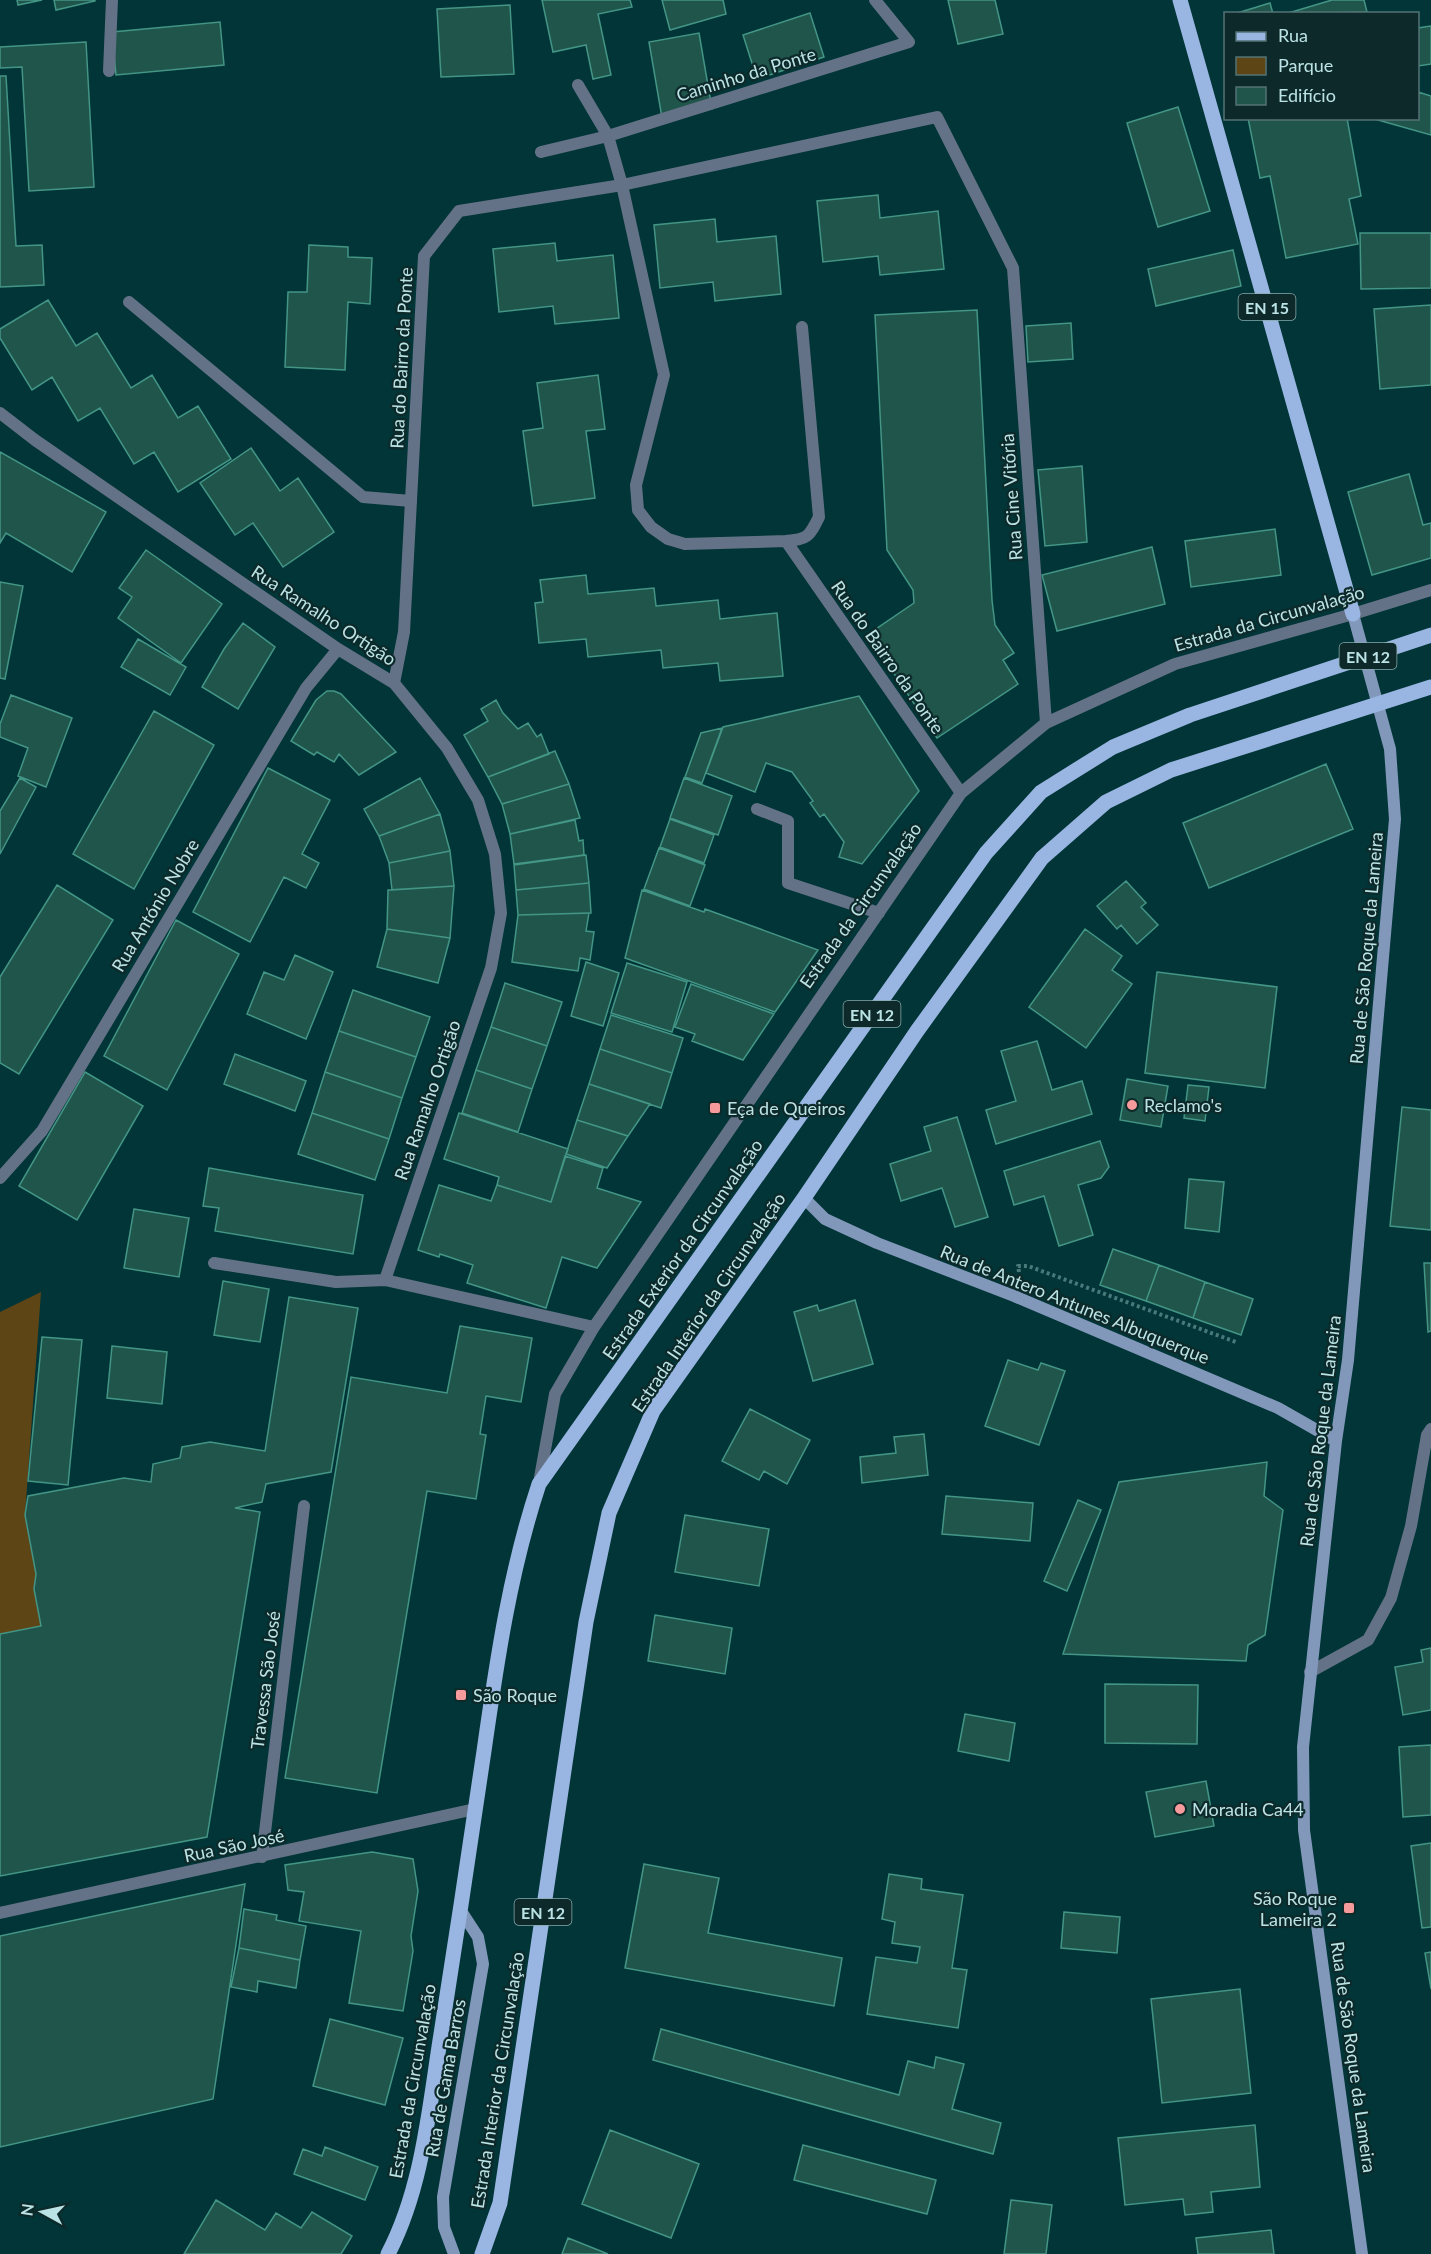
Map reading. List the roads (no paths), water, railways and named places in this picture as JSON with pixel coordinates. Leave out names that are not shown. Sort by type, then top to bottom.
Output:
[{"type":"main road","name":"EN 15","points":[[1180,0],[1353,614]]},
{"type":"main road","name":"Rua de São Roque da Lameira","points":[[1353,614],[1390,749],[1395,819],[1348,1360],[1336,1441],[1303,1747],[1304,1830],[1345,2114],[1362,2254]]},
{"type":"main road","name":"Estrada Exterior da Circunvalação","points":[[461,1911],[503,1621],[519,1550],[539,1484],[986,853],[1041,792],[1113,747],[1191,715],[1428,636]]},
{"type":"main road","name":"Estrada Interior da Circunvalação","points":[[482,2254],[500,2204],[586,1622],[609,1513],[653,1411],[804,1198],[917,1031],[1042,858],[1106,802],[1171,770],[1431,687]]},
{"type":"main road","name":"Rua de Antero Antunes Albuquerque","points":[[804,1198],[825,1219],[877,1243],[1014,1296],[1268,1403],[1336,1441]]},
{"type":"main road","name":"Estrada da Circunvalação","points":[[388,2254],[396,2239],[418,2175],[461,1911]]},
{"type":"main road","name":"Rua de Gama Barros","points":[[454,2254],[444,2227],[443,2197],[483,1964],[478,1937],[461,1911]]},
{"type":"street","points":[[109,70],[112,0]]},
{"type":"street","name":"Caminho da Ponte","points":[[541,152],[608,136],[909,42],[875,0]]},
{"type":"street","points":[[578,85],[608,136],[622,185],[664,375],[636,485],[639,510],[651,527],[668,539],[685,544],[786,541],[803,539],[812,531],[819,517],[802,327]]},
{"type":"street","name":"Rua do Bairro da Ponte","points":[[394,682],[404,632],[424,256],[459,211],[622,185],[937,117],[1013,268]]},
{"type":"street","name":"Rua Cine Vitória","points":[[1013,268],[1046,723]]},
{"type":"street","points":[[129,302],[363,497],[411,501]]},
{"type":"street","name":"Rua Ramalho Ortigão","points":[[0,412],[35,440],[338,648],[394,682],[447,748],[478,800],[495,854],[501,913],[491,968],[385,1280]]},
{"type":"street","name":"Rua do Bairro da Ponte","points":[[786,541],[961,793]]},
{"type":"street","name":"Estrada da Circunvalação","points":[[539,1484],[555,1394],[594,1327],[961,793],[1046,723],[1175,664],[1431,590]]},
{"type":"street","name":"Rua António Nobre","points":[[0,1178],[42,1131],[306,688],[338,648]]},
{"type":"street","points":[[757,809],[788,821],[788,883],[879,913]]},
{"type":"street","points":[[214,1263],[336,1282],[385,1280],[594,1327]]},
{"type":"street","points":[[1310,1672],[1368,1640],[1391,1598],[1411,1527],[1427,1435],[1431,1429]]},
{"type":"street","name":"Travessa São José","points":[[262,1857],[304,1506]]},
{"type":"street","name":"Rua São José","points":[[0,1913],[475,1809]]},
{"type":"place","name":"Reclamo's","points":[[1132,1105]]},
{"type":"place","name":"Eça de Queiros","points":[[715,1108]]},
{"type":"place","name":"São Roque","points":[[461,1695]]},
{"type":"place","name":"Moradia Ca44","points":[[1180,1809]]},
{"type":"place","name":"São Roque Lameira 2","points":[[1349,1908]]}]
